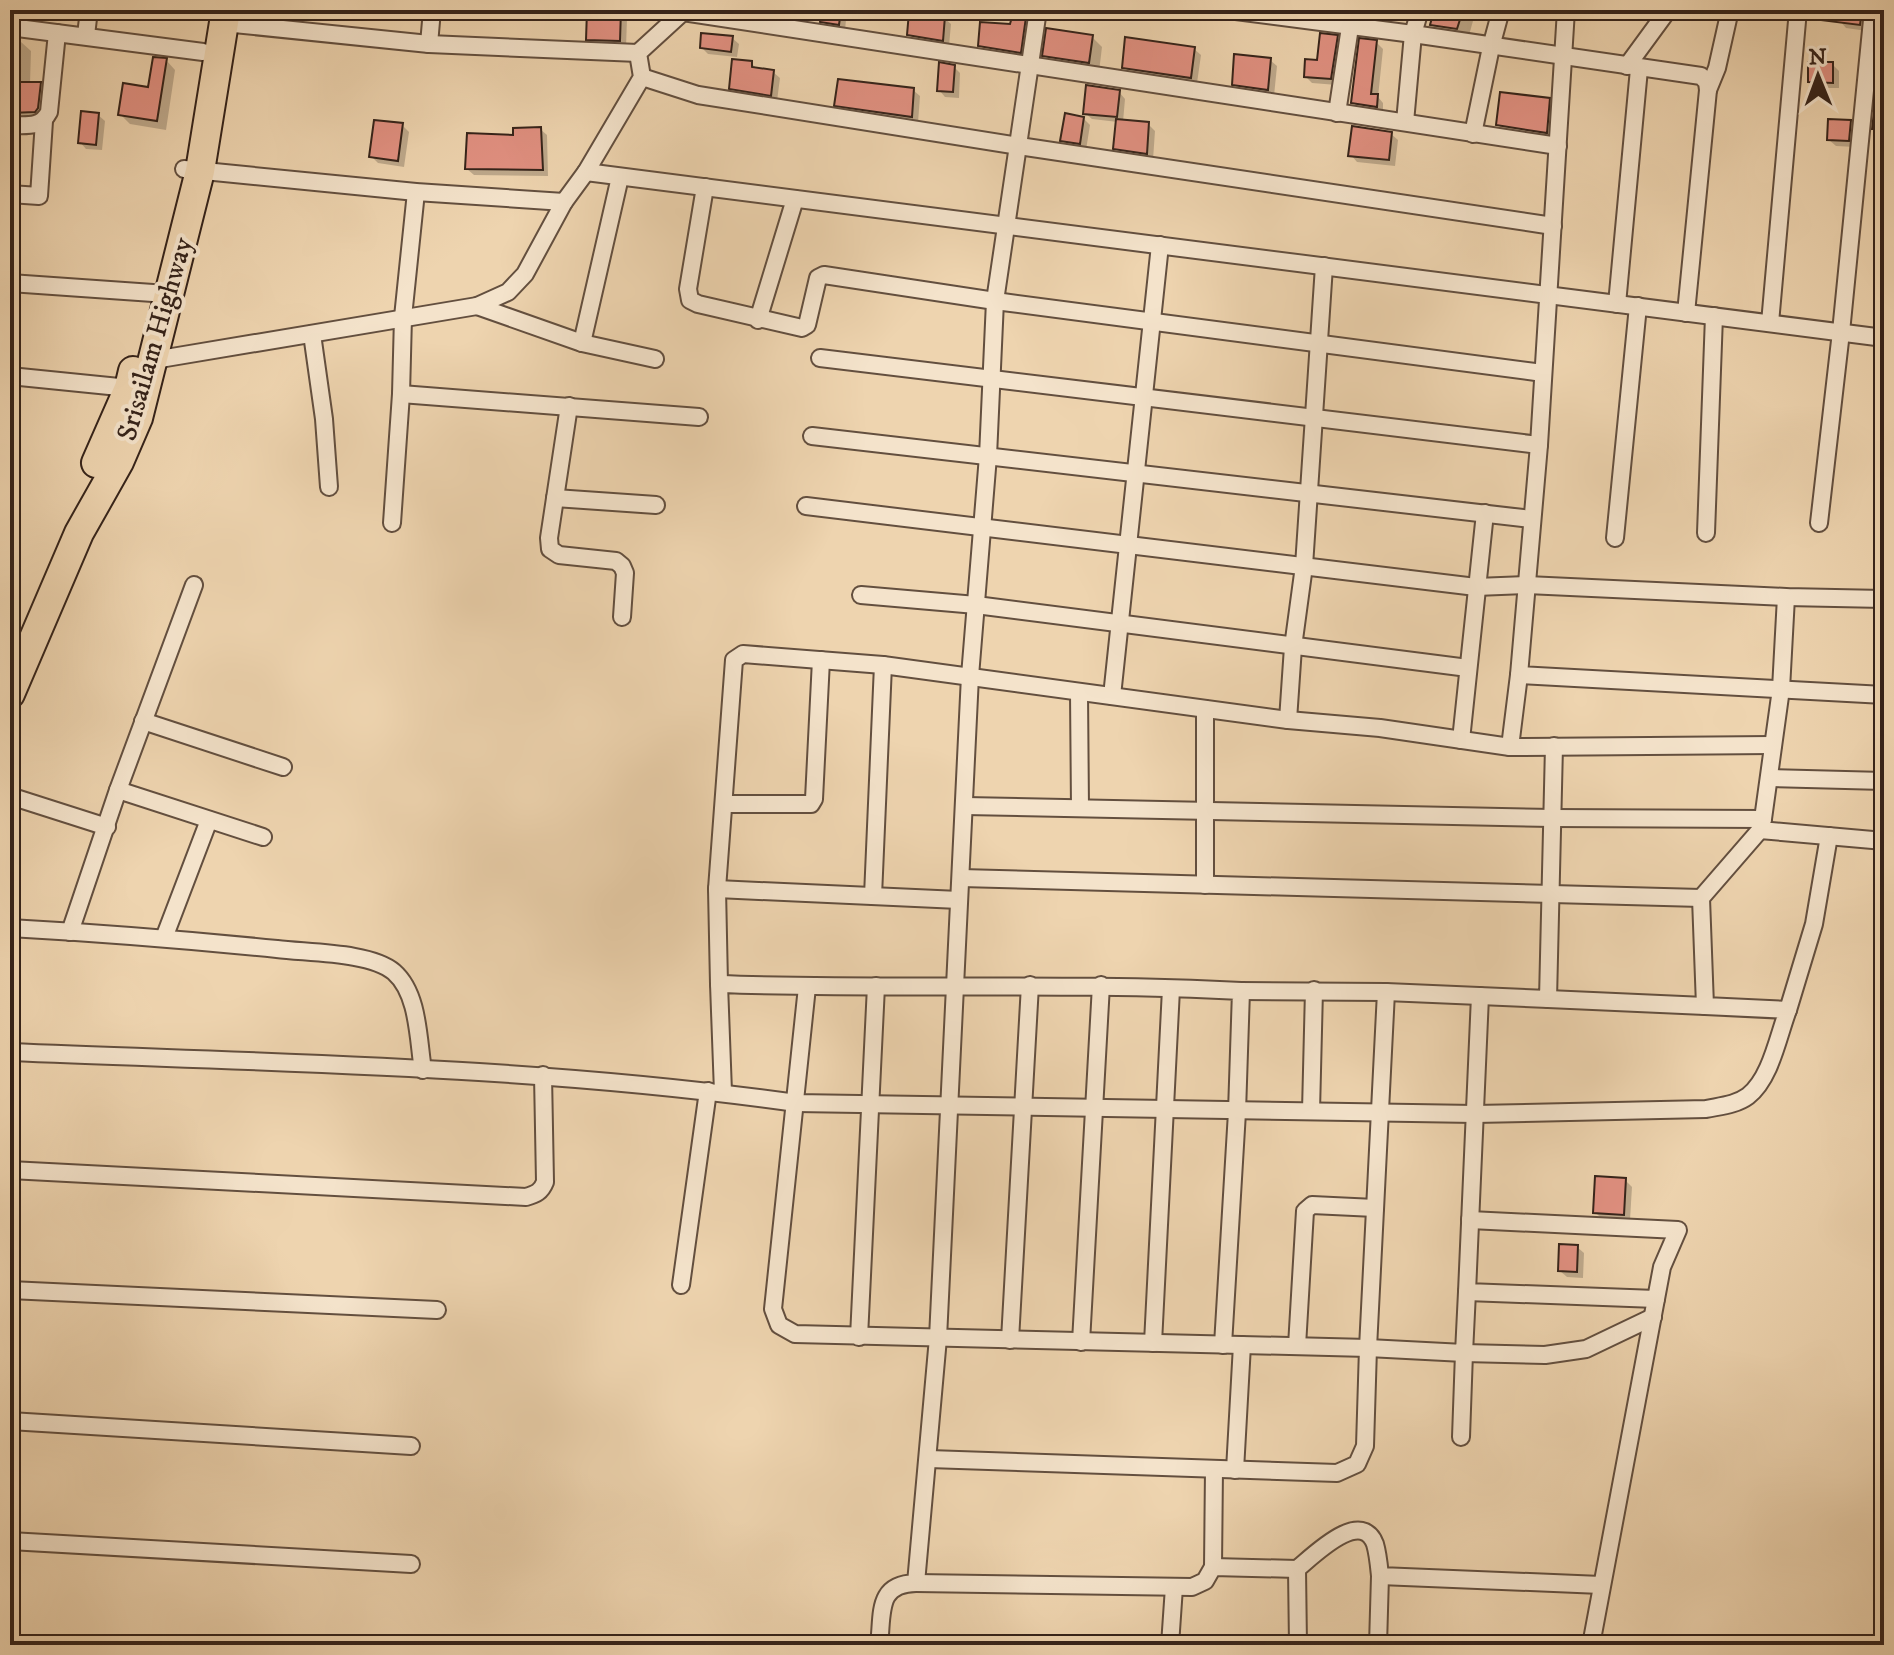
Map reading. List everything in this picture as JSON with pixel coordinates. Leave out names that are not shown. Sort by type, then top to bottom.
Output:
[{"type":"highway","name":"Srisailam Highway","points":[[10,644],[64,524],[105,446],[129,388],[153,293],[192,170],[203,52],[220,14]]},
{"type":"highway","name":"Srisailam Highway","points":[[10,694],[79,533],[119,462],[138,418],[154,360],[220,14]]},
{"type":"street","points":[[86,35],[89,10]]},
{"type":"street","points":[[429,44],[432,10]]},
{"type":"street","points":[[916,1583],[938,1338],[953,985],[970,676],[988,456],[995,301],[1038,10]]},
{"type":"street","points":[[1228,10],[1271,13],[1701,76],[1707,82],[1708,90],[1686,313]]},
{"type":"street","points":[[1337,113],[1350,27],[1356,10]]},
{"type":"street","points":[[1405,122],[1413,34],[1420,10]]},
{"type":"street","points":[[1473,134],[1501,10]]},
{"type":"street","points":[[1510,747],[1539,445],[1566,10]]},
{"type":"street","points":[[1617,304],[1633,67],[1668,10]]},
{"type":"street","points":[[1708,90],[1717,68],[1730,10]]},
{"type":"street","points":[[1770,323],[1798,10]]},
{"type":"street","points":[[1819,523],[1873,10]]},
{"type":"street","points":[[220,14],[429,44],[638,53],[684,11],[1558,146]]},
{"type":"street","points":[[10,27],[203,52]]},
{"type":"street","points":[[10,194],[39,196],[44,121],[49,112],[57,33]]},
{"type":"street","points":[[154,360],[477,306],[508,292],[525,274],[564,202],[586,172],[642,77],[638,53]]},
{"type":"street","points":[[642,77],[698,95],[1553,226]]},
{"type":"street","points":[[10,125],[33,126],[44,121]]},
{"type":"street","points":[[192,170],[416,192],[564,202]]},
{"type":"street","points":[[586,172],[1884,338]]},
{"type":"street","points":[[582,343],[620,177]]},
{"type":"street","points":[[705,187],[688,289],[690,300],[758,320],[802,328],[807,325],[818,278],[824,275],[995,301],[1543,373]]},
{"type":"street","points":[[392,523],[403,317],[416,192]]},
{"type":"street","points":[[758,320],[795,199]]},
{"type":"street","points":[[1112,696],[1160,245]]},
{"type":"street","points":[[1288,720],[1293,647],[1304,566],[1324,266]]},
{"type":"street","points":[[10,283],[153,293]]},
{"type":"street","points":[[477,306],[582,343],[655,359]]},
{"type":"street","points":[[1615,538],[1638,306]]},
{"type":"street","points":[[1706,533],[1714,316]]},
{"type":"street","points":[[312,334],[324,419],[329,487]]},
{"type":"street","points":[[820,358],[1539,445]]},
{"type":"street","points":[[10,376],[129,388]]},
{"type":"street","points":[[401,394],[699,417]]},
{"type":"street","points":[[569,406],[549,538],[550,549],[559,555],[616,561],[622,566],[625,573],[622,617]]},
{"type":"street","points":[[812,436],[1531,519]]},
{"type":"street","points":[[555,498],[656,505]]},
{"type":"street","points":[[806,506],[1476,587],[1527,585],[1884,599]]},
{"type":"street","points":[[1461,740],[1485,513]]},
{"type":"street","points":[[70,932],[118,790],[194,585]]},
{"type":"street","points":[[861,595],[1120,622],[1468,668]]},
{"type":"street","points":[[1705,1006],[1701,898],[1761,824],[1771,778],[1781,689],[1786,597]]},
{"type":"street","points":[[681,1285],[716,1092],[719,984],[717,889],[734,660],[743,654],[883,665],[1510,747],[1773,745]]},
{"type":"street","points":[[724,804],[811,804],[814,799],[821,660]]},
{"type":"street","points":[[873,896],[883,665]]},
{"type":"street","points":[[1519,675],[1884,695]]},
{"type":"street","points":[[1079,693],[1080,808]]},
{"type":"street","points":[[1205,709],[1205,885]]},
{"type":"street","points":[[143,721],[283,767]]},
{"type":"street","points":[[1548,999],[1554,746]]},
{"type":"street","points":[[1771,778],[1884,781]]},
{"type":"street","points":[[118,790],[263,837]]},
{"type":"street","points":[[10,796],[107,827]]},
{"type":"street","points":[[965,806],[1761,824],[1829,836],[1884,841]]},
{"type":"street","points":[[164,938],[209,820]]},
{"type":"street","points":[[10,1052],[543,1075],[796,1103],[1475,1114],[1706,1109],[1731,1104],[1748,1096],[1762,1079],[1788,1010],[1814,924],[1829,836]]},
{"type":"street","points":[[961,878],[1701,898]]},
{"type":"street","points":[[717,889],[959,900]]},
{"type":"street","points":[[10,928],[164,938],[379,963],[395,973],[413,1006],[423,1070]]},
{"type":"street","points":[[719,984],[807,987],[1101,985],[1241,991],[1314,990],[1788,1010]]},
{"type":"street","points":[[1010,1340],[1030,985]]},
{"type":"street","points":[[1081,1342],[1101,985]]},
{"type":"street","points":[[859,1337],[876,986]]},
{"type":"street","points":[[807,987],[773,1309],[779,1325],[795,1334],[1545,1355],[1586,1349],[1653,1317]]},
{"type":"street","points":[[1153,1343],[1171,989]]},
{"type":"street","points":[[1311,1111],[1314,990]]},
{"type":"street","points":[[1223,1345],[1241,991]]},
{"type":"street","points":[[929,1459],[1337,1473],[1357,1464],[1365,1446],[1386,992]]},
{"type":"street","points":[[1461,1437],[1480,996]]},
{"type":"street","points":[[10,1170],[526,1197],[536,1195],[545,1182],[543,1075]]},
{"type":"street","points":[[1297,1346],[1305,1211],[1312,1205],[1375,1208]]},
{"type":"street","points":[[1470,1220],[1678,1230],[1662,1267],[1591,1645]]},
{"type":"street","points":[[10,1290],[437,1310]]},
{"type":"street","points":[[1467,1292],[1656,1299]]},
{"type":"street","points":[[1235,1470],[1242,1345]]},
{"type":"street","points":[[10,1421],[411,1446]]},
{"type":"street","points":[[879,1645],[889,1590],[899,1583],[1192,1587],[1205,1581],[1213,1567],[1214,1469]]},
{"type":"street","points":[[1213,1567],[1297,1569],[1343,1533],[1366,1533],[1374,1542],[1380,1576],[1378,1645]]},
{"type":"street","points":[[10,1541],[411,1564]]},
{"type":"street","points":[[1297,1569],[1298,1645]]},
{"type":"street","points":[[1380,1576],[1601,1585]]},
{"type":"street","points":[[1170,1645],[1174,1587]]},
{"type":"building","points":[[587,10],[621,10],[620,41],[586,40]]},
{"type":"building","points":[[822,10],[841,10],[839,25],[820,22]]},
{"type":"building","points":[[1014,10],[1027,10],[1021,53],[978,46],[980,22],[1010,24]]},
{"type":"building","points":[[1367,10],[1386,10],[1384,19],[1365,17]]},
{"type":"building","points":[[1434,10],[1463,10],[1457,29],[1430,25]]},
{"type":"building","points":[[1813,10],[1862,10],[1860,25],[1812,19]]},
{"type":"building","points":[[909,12],[945,16],[943,41],[907,35]]},
{"type":"building","points":[[1046,28],[1093,35],[1089,63],[1042,56]]},
{"type":"building","points":[[701,33],[733,36],[731,52],[700,48]]},
{"type":"building","points":[[1320,33],[1338,35],[1331,79],[1304,77],[1305,59],[1317,60]]},
{"type":"building","points":[[1125,37],[1195,47],[1191,78],[1122,68]]},
{"type":"building","points":[[1359,38],[1377,40],[1371,94],[1378,94],[1377,107],[1351,103]]},
{"type":"building","points":[[1234,54],[1271,58],[1268,90],[1232,85]]},
{"type":"building","points":[[153,57],[167,58],[157,121],[118,115],[123,83],[148,87]]},
{"type":"building","points":[[732,59],[752,61],[752,67],[774,70],[771,96],[729,89]]},
{"type":"building","points":[[939,62],[955,65],[953,92],[937,91]]},
{"type":"building","points":[[1808,62],[1833,62],[1833,83],[1808,82]]},
{"type":"building","points":[[838,79],[914,88],[912,117],[834,106]]},
{"type":"building","points":[[10,82],[41,82],[35,112],[10,113]]},
{"type":"building","points":[[1086,85],[1120,90],[1117,117],[1083,114]]},
{"type":"building","points":[[1500,92],[1550,98],[1547,133],[1496,125]]},
{"type":"building","points":[[81,111],[99,113],[96,145],[78,143]]},
{"type":"building","points":[[1874,112],[1884,112],[1884,129],[1872,129]]},
{"type":"building","points":[[1065,113],[1084,117],[1080,144],[1060,141]]},
{"type":"building","points":[[1116,119],[1149,122],[1147,154],[1113,149]]},
{"type":"building","points":[[1828,119],[1851,120],[1849,141],[1827,140]]},
{"type":"building","points":[[374,120],[403,123],[398,161],[369,157]]},
{"type":"building","points":[[1352,126],[1392,132],[1389,160],[1348,156]]},
{"type":"building","points":[[541,127],[543,170],[465,169],[467,133],[513,135],[513,128]]},
{"type":"building","points":[[1595,1176],[1626,1178],[1624,1215],[1593,1213]]},
{"type":"building","points":[[1559,1244],[1578,1245],[1577,1272],[1558,1271]]}]
